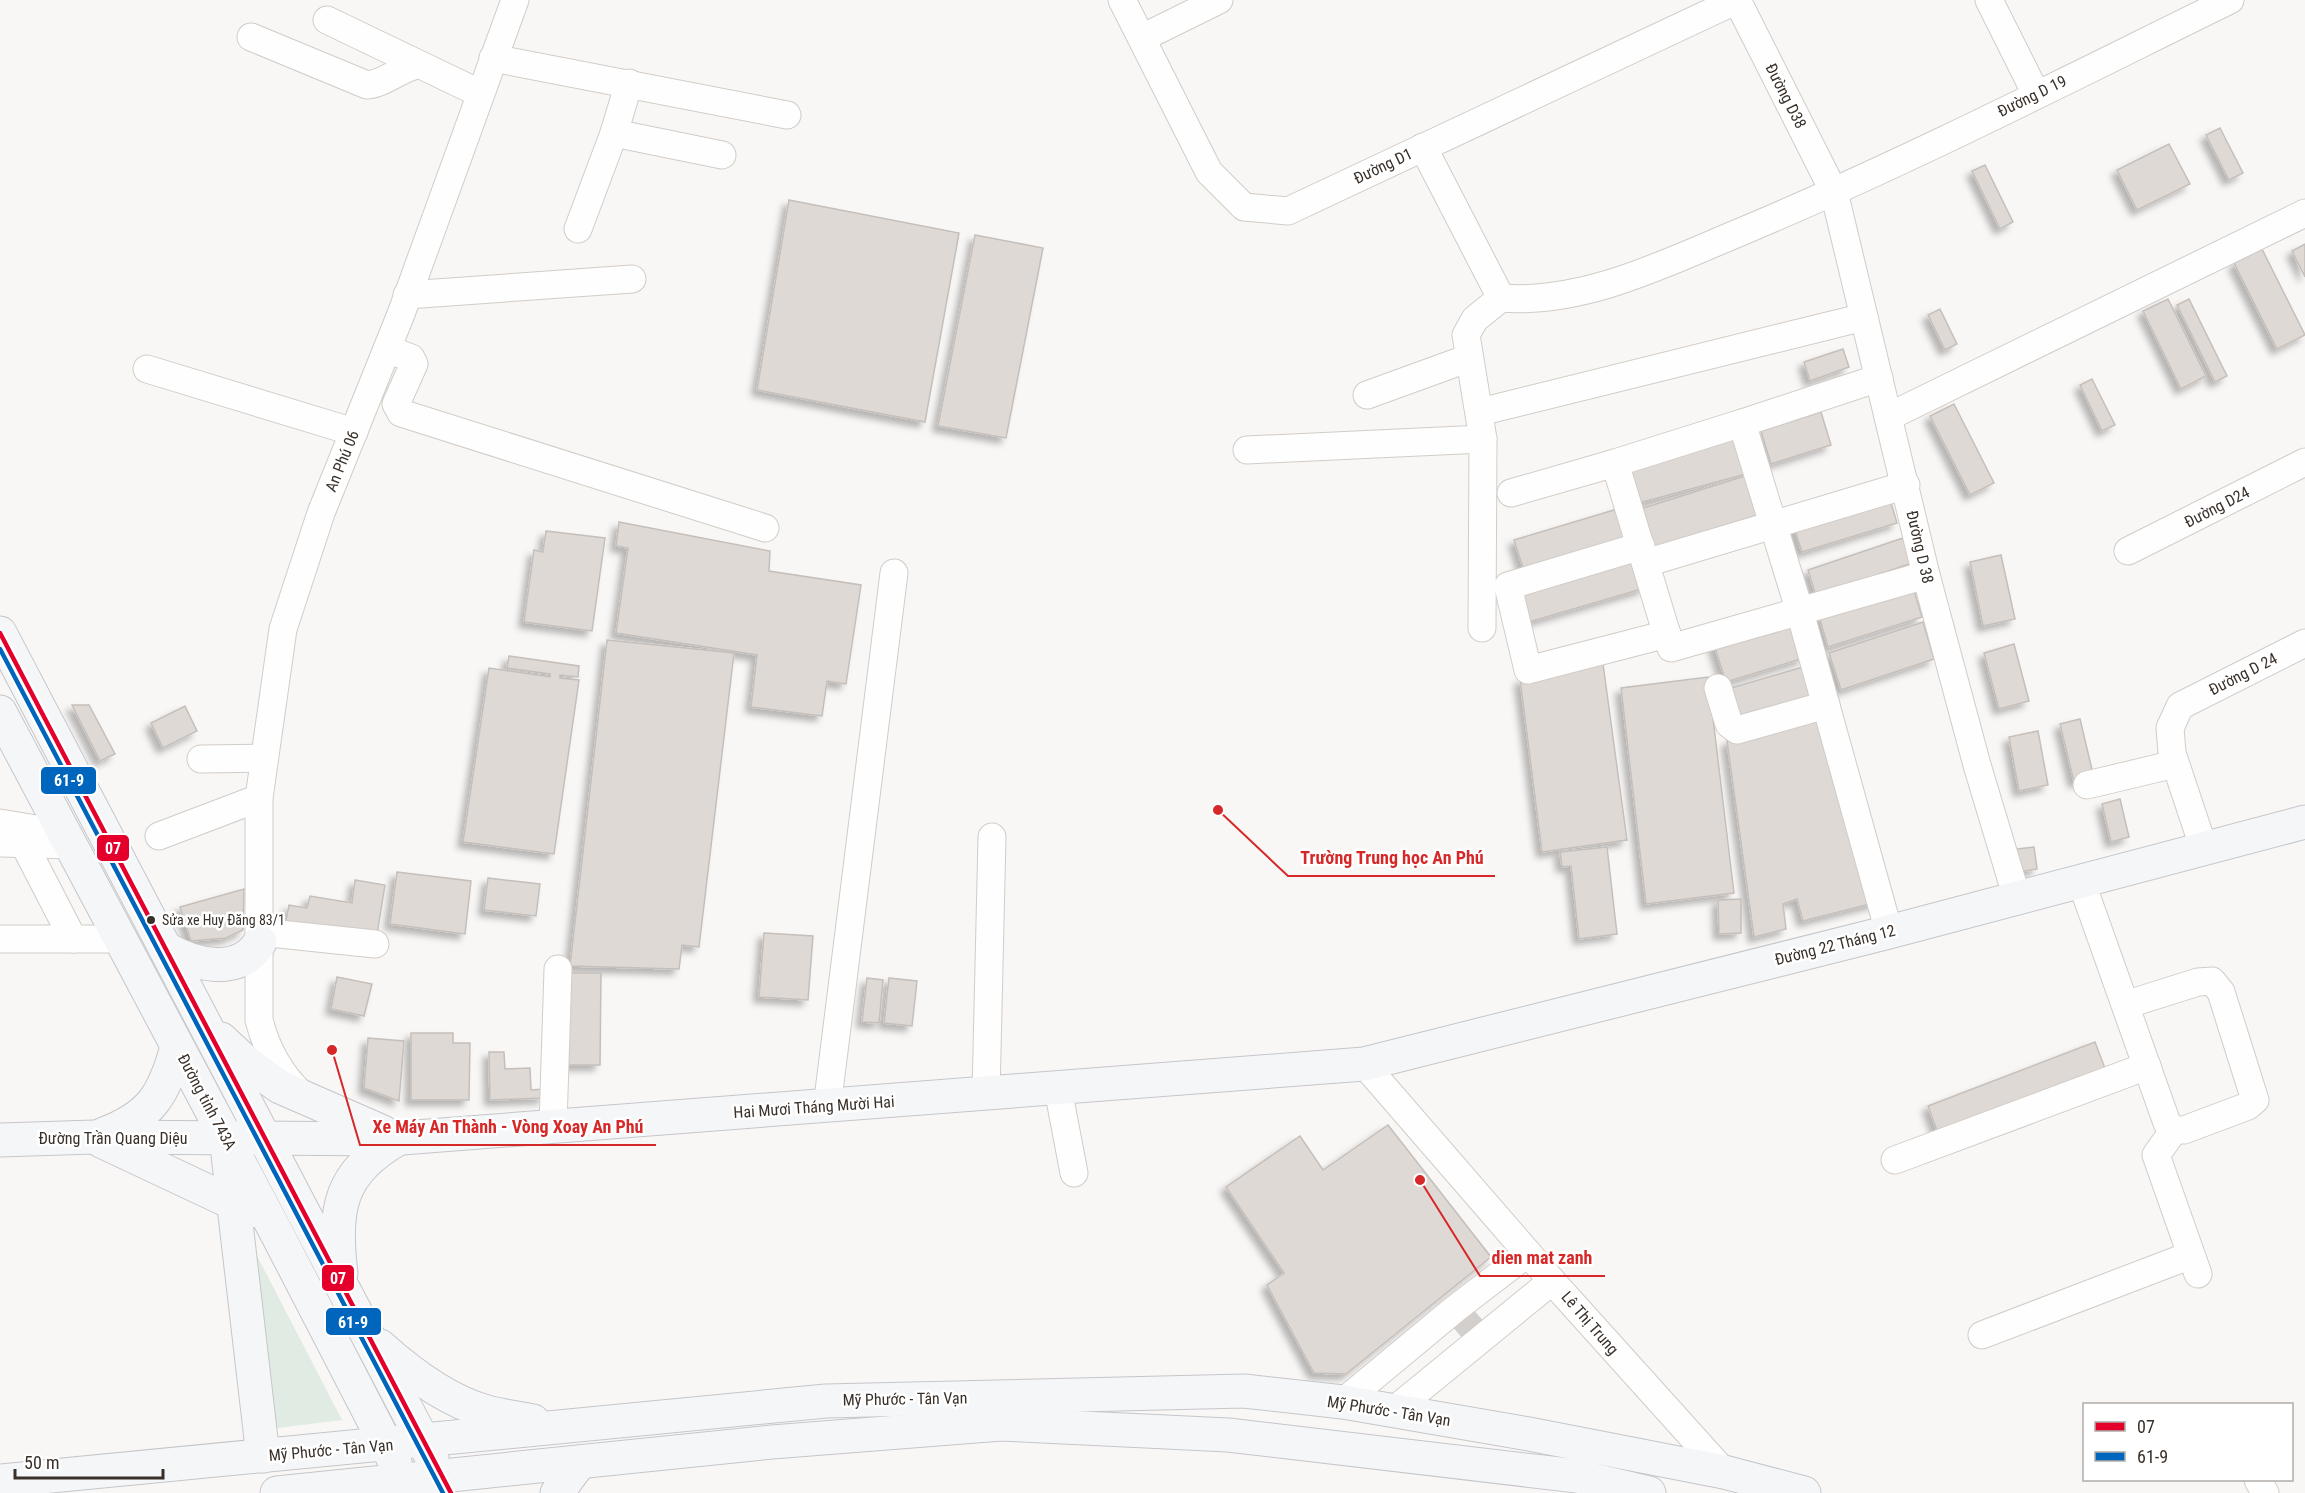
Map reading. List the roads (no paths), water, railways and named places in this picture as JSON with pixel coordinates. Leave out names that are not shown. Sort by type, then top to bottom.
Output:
[{"type":"main road","name":"Đường tỉnh 743A","points":[[0,633],[447,1485]]},
{"type":"main road","name":"Đường tỉnh 743A","points":[[0,712],[276,1232],[408,1487]]},
{"type":"main road","name":"Đường 22 Tháng 12","points":[[1364,1064],[1890,932],[2304,824]]},
{"type":"main road","points":[[165,948],[187,961],[210,965],[241,959],[254,953],[260,937]]},
{"type":"main road","points":[[204,1024],[249,1065],[280,1087],[398,1139]]},
{"type":"main road","points":[[94,1137],[128,1125],[146,1112],[168,1079],[177,1047]]},
{"type":"main road","name":"Hai Mươi Tháng Mười Hai","points":[[265,1138],[398,1139],[553,1125],[827,1107],[1364,1064]]},
{"type":"main road","points":[[94,1137],[234,1202],[262,1219],[276,1232]]},
{"type":"main road","name":"Đường Trần Quang Diệu","points":[[0,1140],[94,1137],[226,1138]]},
{"type":"main road","points":[[263,1456],[226,1138],[265,1138]]},
{"type":"main road","points":[[342,1288],[337,1238],[347,1188],[355,1170],[398,1139]]},
{"type":"main road","points":[[366,1333],[403,1366],[432,1386],[459,1400],[486,1412],[570,1427]]},
{"type":"main road","name":"Mỹ Phước - Tân Vạn","points":[[0,1481],[826,1401],[1244,1391],[1343,1402],[1394,1411],[1733,1483],[1804,1493]]},
{"type":"main road","name":"Mỹ Phước - Tân Vạn","points":[[277,1493],[447,1485],[580,1462],[772,1442],[1001,1424],[1228,1435],[1577,1476],[1649,1493]]},
{"type":"main road","points":[[557,1493],[580,1462]]},
{"type":"street","name":"An Phú 06","points":[[307,1100],[281,1070],[262,1032],[259,1020],[259,798],[283,629],[321,513],[387,349],[515,0]]},
{"type":"street","name":"Đường D1","points":[[1122,0],[1209,172],[1244,207],[1288,211],[1737,0]]},
{"type":"street","points":[[1142,38],[1219,0]]},
{"type":"street","name":"Đường D38","points":[[1737,0],[1834,192]]},
{"type":"street","points":[[1989,0],[2036,94]]},
{"type":"street","name":"Đường D 19","points":[[1501,298],[1520,300],[1618,283],[1834,192],[2230,0]]},
{"type":"street","points":[[327,20],[479,93]]},
{"type":"street","points":[[251,37],[367,85],[375,85],[396,71],[417,65]]},
{"type":"street","points":[[494,58],[787,115]]},
{"type":"street","points":[[578,229],[614,133],[629,83]]},
{"type":"street","points":[[614,133],[722,155]]},
{"type":"street","points":[[1424,147],[1501,298],[1475,319],[1466,335],[1483,439],[1482,628]]},
{"type":"street","name":"Đường D 38","points":[[1834,192],[1906,484],[1926,575],[1977,765],[2017,898]]},
{"type":"street","points":[[1888,417],[2305,213]]},
{"type":"street","points":[[407,295],[632,279]]},
{"type":"street","points":[[1480,412],[1864,317]]},
{"type":"street","points":[[387,349],[411,358],[414,364],[396,404],[401,413],[765,528]]},
{"type":"street","points":[[1367,395],[1469,358]]},
{"type":"street","points":[[147,369],[354,432]]},
{"type":"street","points":[[1511,493],[1615,463],[1879,378]]},
{"type":"street","points":[[1742,423],[1800,612],[1890,932]]},
{"type":"street","points":[[1247,450],[1483,439]]},
{"type":"street","name":"Đường D24","points":[[2128,551],[2305,462]]},
{"type":"street","points":[[1615,463],[1671,648],[1926,575]]},
{"type":"street","points":[[1667,634],[1527,670],[1508,586],[1772,525],[1906,484]]},
{"type":"street","points":[[827,1107],[894,573]]},
{"type":"street","name":"Đường D 24","points":[[2175,764],[2170,728],[2180,706],[2305,643]]},
{"type":"street","points":[[1718,688],[1729,724],[1737,730],[1826,705]]},
{"type":"street","points":[[201,759],[264,758]]},
{"type":"street","points":[[2087,785],[2175,764],[2204,849]]},
{"type":"street","points":[[159,836],[259,798]]},
{"type":"street","points":[[0,824],[67,839]]},
{"type":"street","points":[[986,1094],[992,837]]},
{"type":"street","points":[[67,839],[12,843],[73,939]]},
{"type":"street","points":[[2081,881],[2125,1005],[2168,1123],[2174,1130],[2184,1130],[2248,1106],[2255,1100],[2221,992],[2212,981],[2198,982],[2125,1005]]},
{"type":"street","points":[[260,937],[375,944]]},
{"type":"street","points":[[0,939],[120,939]]},
{"type":"street","points":[[553,1125],[558,969]]},
{"type":"street","name":"Lê Thị Trung","points":[[1364,1064],[1552,1281],[1733,1483]]},
{"type":"street","points":[[1895,1160],[2147,1066]]},
{"type":"street","points":[[1058,1089],[1074,1173]]},
{"type":"street","points":[[1982,1335],[2194,1264],[2156,1155],[2174,1130]]},
{"type":"street","points":[[1343,1402],[1528,1252]]},
{"type":"street","points":[[1394,1411],[1552,1281]]},
{"type":"tunnel","points":[[1455,1309],[1481,1339]]},
{"type":"place","name":"Trường Trung học An Phú","points":[[1218,810]]},
{"type":"place","name":"Sửa xe Huy Đăng 83/1","points":[[151,920]]},
{"type":"place","name":"Xe Máy An Thành - Vòng Xoay An Phú","points":[[332,1050]]},
{"type":"place","name":"dien mat zanh","points":[[1420,1180]]}]
